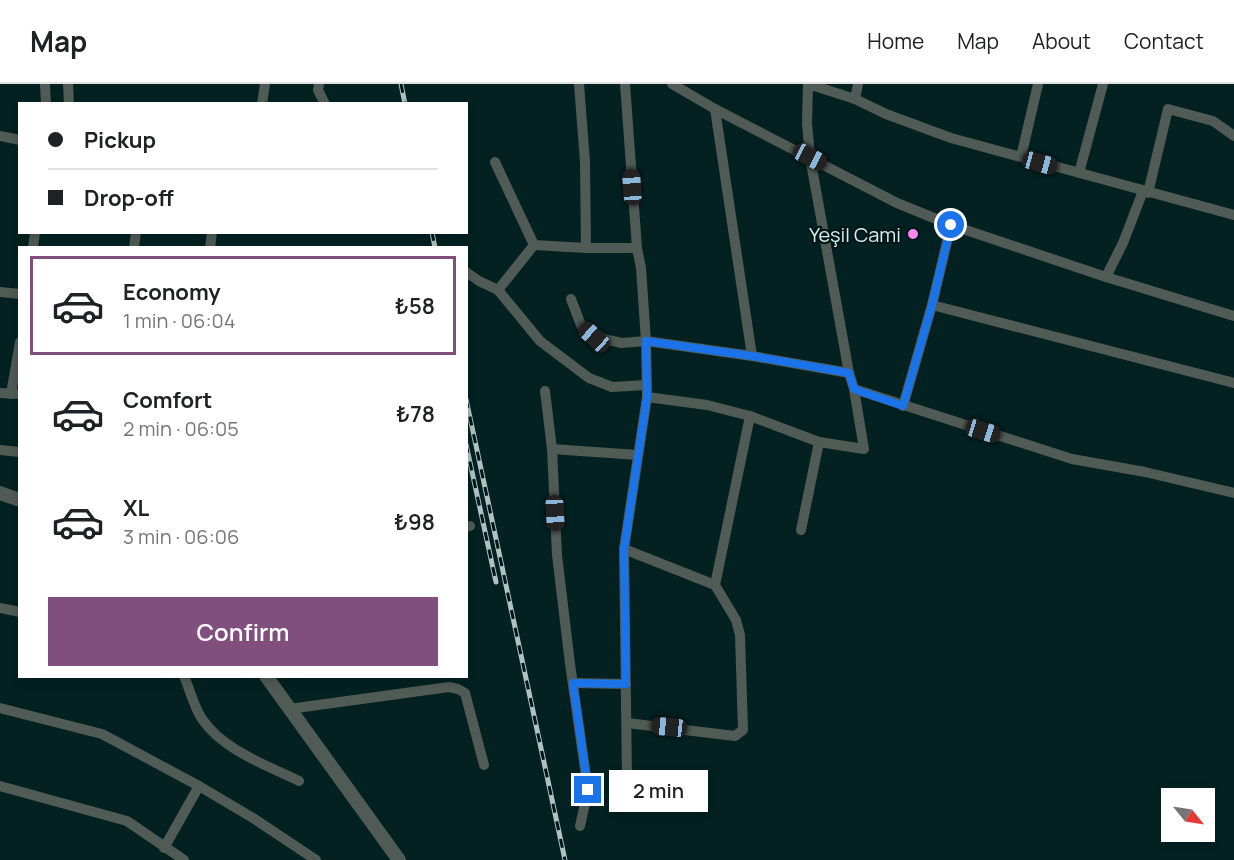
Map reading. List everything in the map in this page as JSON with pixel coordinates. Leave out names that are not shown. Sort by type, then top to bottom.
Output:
[{"type":"street","points":[[45,84],[46,102]]},
{"type":"street","points":[[68,84],[69,102]]},
{"type":"street","points":[[262,102],[265,84]]},
{"type":"street","points":[[319,84],[318,90],[324,102]]},
{"type":"street","points":[[579,84],[585,162],[586,249]]},
{"type":"street","points":[[625,84],[637,248],[641,268],[647,397],[624,549],[627,780]]},
{"type":"street","points":[[672,84],[715,109],[897,203],[951,225],[1106,277],[1234,316]]},
{"type":"street","points":[[647,397],[707,405],[750,416],[819,442],[864,449],[810,157],[807,123],[808,84],[855,99],[886,114],[951,138],[1234,215]]},
{"type":"street","points":[[855,99],[858,84]]},
{"type":"street","points":[[1021,157],[1038,84]]},
{"type":"street","points":[[1079,173],[1103,84]]},
{"type":"street","points":[[715,109],[752,356]]},
{"type":"street","points":[[1106,277],[1145,192],[1168,109],[1213,121],[1234,136]]},
{"type":"street","points":[[0,136],[18,140]]},
{"type":"street","points":[[495,162],[534,245]]},
{"type":"street","points":[[903,406],[932,305],[951,225]]},
{"type":"street","points":[[534,245],[586,249],[637,248]]},
{"type":"street","points":[[498,290],[534,245]]},
{"type":"street","points":[[468,273],[498,290],[540,341],[589,378],[612,387],[646,386]]},
{"type":"street","points":[[0,292],[18,294]]},
{"type":"street","points":[[571,299],[580,325],[594,337],[622,343],[646,341],[849,373]]},
{"type":"street","points":[[932,305],[1234,383]]},
{"type":"street","points":[[10,394],[18,352]]},
{"type":"street","points":[[854,389],[1072,459],[1145,472],[1234,493]]},
{"type":"street","points":[[545,392],[552,449],[557,555],[588,790],[580,826]]},
{"type":"street","points":[[715,585],[750,416]]},
{"type":"street","points":[[801,530],[819,442]]},
{"type":"street","points":[[552,449],[638,455]]},
{"type":"street","points":[[0,450],[18,452]]},
{"type":"street","points":[[0,493],[18,499]]},
{"type":"street","points":[[624,549],[715,585],[736,620],[740,635],[743,730],[735,736],[627,723]]},
{"type":"street","points":[[0,608],[18,612]]},
{"type":"street","points":[[185,678],[201,718],[214,733],[233,747],[299,781]]},
{"type":"street","points":[[267,678],[399,860]]},
{"type":"street","points":[[573,683],[626,684]]},
{"type":"street","points":[[289,709],[449,687],[458,689],[465,693],[484,765]]},
{"type":"street","points":[[0,708],[102,734],[199,786],[253,818],[316,860]]},
{"type":"street","points":[[0,786],[127,820],[184,860]]},
{"type":"street","points":[[164,848],[199,786]]},
{"type":"railway","points":[[401,84],[405,102]]},
{"type":"railway","points":[[432,234],[435,246]]},
{"type":"railway","points":[[468,408],[565,860]]},
{"type":"railway","points":[[468,453],[496,582]]},
{"type":"place","name":"Yeşil Cami","points":[[913,234]]},
{"type":"route","points":[[588,790],[573,683],[626,684],[624,549],[647,397],[646,341],[849,373],[854,389],[903,406],[932,305],[951,225]]}]
